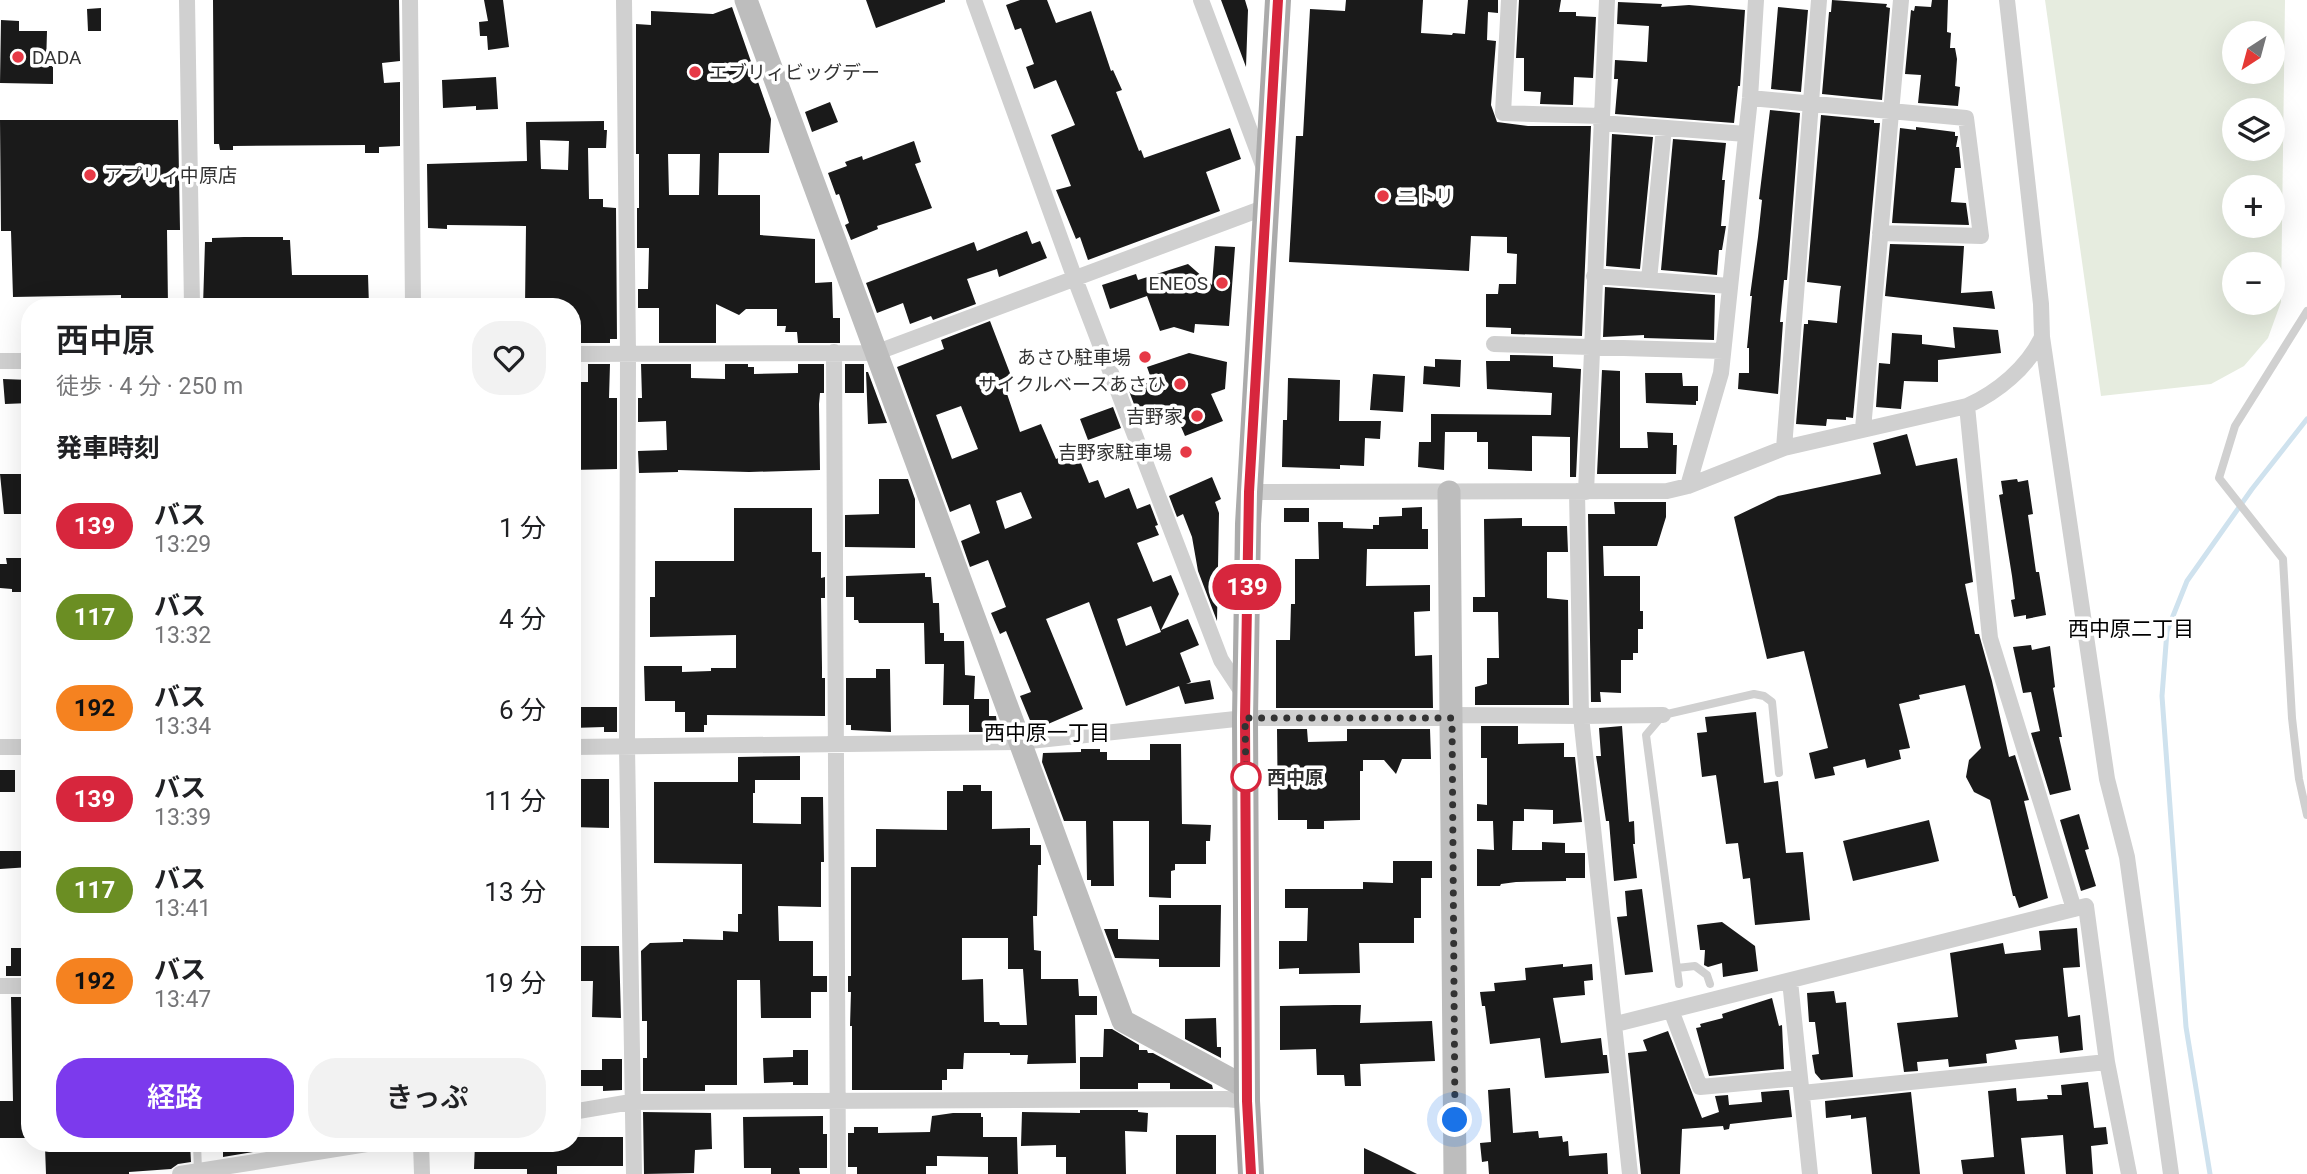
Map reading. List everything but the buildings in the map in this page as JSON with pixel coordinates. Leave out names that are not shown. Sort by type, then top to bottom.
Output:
[{"type":"main road","points":[[1251,1174],[1247,1095],[1245,708],[1249,492],[1278,0]]},
{"type":"street","points":[[187,0],[192,298]]},
{"type":"street","points":[[410,0],[413,298]]},
{"type":"street","points":[[624,0],[628,354],[626,747],[634,1174]]},
{"type":"street","points":[[746,0],[1123,1021],[1247,1095]]},
{"type":"street","points":[[974,0],[1075,279],[1222,660],[1245,708]]},
{"type":"street","points":[[1201,0],[1268,177]]},
{"type":"street","points":[[1509,0],[1503,113],[1746,134]]},
{"type":"street","points":[[1607,0],[1592,348],[1582,491],[1581,716],[1630,1174]]},
{"type":"street","points":[[1688,486],[1721,373],[1750,98],[1756,0]]},
{"type":"street","points":[[1784,448],[1819,0]]},
{"type":"street","points":[[1863,429],[1901,0]]},
{"type":"street","points":[[2007,0],[2041,303],[2042,337],[2107,779],[2127,858],[2171,1174]]},
{"type":"street","points":[[1750,98],[1966,117],[1981,236],[1880,233]]},
{"type":"street","points":[[1649,280],[1664,128]]},
{"type":"street","points":[[581,354],[875,353],[1266,207]]},
{"type":"street","points":[[1594,276],[1730,286]]},
{"type":"street","points":[[1249,492],[1667,491],[1688,486],[1784,448],[1967,407],[1992,395],[2021,366],[2042,337]]},
{"type":"street","points":[[1494,344],[1723,351]]},
{"type":"street","points":[[834,352],[838,1174]]},
{"type":"street","points":[[0,361],[21,361]]},
{"type":"street","points":[[1967,407],[1990,638],[2074,909]]},
{"type":"street","points":[[1449,492],[1455,1174]]},
{"type":"street","points":[[581,747],[1020,742],[1245,708],[1452,716],[1663,715]]},
{"type":"street","points":[[0,747],[21,747]]},
{"type":"street","points":[[1616,1024],[2086,906],[2106,1062],[2129,1174]]},
{"type":"street","points":[[1790,981],[1810,1174]]},
{"type":"street","points":[[0,986],[21,986]]},
{"type":"street","points":[[1671,1010],[1700,1087],[1801,1085],[2106,1062]]},
{"type":"street","points":[[581,1110],[631,1102],[1226,1099],[1247,1095]]},
{"type":"street","points":[[180,1174],[320,1152]]},
{"type":"street","points":[[421,1152],[422,1174]]},
{"type":"lane","points":[[2307,311],[2235,426],[2219,478],[2283,559],[2292,718],[2299,779],[2307,815]]},
{"type":"lane","points":[[1679,984],[1646,735],[1663,715],[1754,694],[1764,696],[1772,702],[1779,773]]},
{"type":"lane","points":[[1677,968],[1695,965],[1707,975],[1710,984]]},
{"type":"lane","points":[[201,1152],[208,1171]]},
{"type":"shaded area","points":[[2045,0],[2285,0],[2285,21],[2222,21],[2222,84],[2284,84],[2284,98],[2222,98],[2222,161],[2283,161],[2283,175],[2222,175],[2222,238],[2282,238],[2282,252],[2222,252],[2222,315],[2276,315],[2268,338],[2244,366],[2211,384],[2101,396]]},
{"type":"waterway","points":[[2210,1174],[2186,1027],[2162,696],[2167,631],[2187,581],[2252,489],[2307,419]]},
{"type":"bus line","name":"139","points":[[1251,1174],[1247,1101],[1245,718],[1249,492],[1278,0]]},
{"type":"place","name":"DADA","points":[[18,57]]},
{"type":"place","name":"エブリィビッグデー","points":[[695,72]]},
{"type":"place","name":"アプリィ中原店","points":[[90,175]]},
{"type":"place","name":"ニトリ","points":[[1383,196]]},
{"type":"place","name":"ENEOS","points":[[1222,283]]},
{"type":"place","name":"あさひ駐車場","points":[[1145,357]]},
{"type":"place","name":"サイクルベースあさひ","points":[[1180,384]]},
{"type":"place","name":"吉野家","points":[[1197,416]]},
{"type":"place","name":"吉野家駐車場","points":[[1186,452]]},
{"type":"place","name":"西中原","points":[[1246,777]]},
{"type":"district","name":"西中原二丁目","points":[[2131,629]]},
{"type":"district","name":"西中原一丁目","points":[[1047,733]]},
{"type":"route","points":[[1246,777],[1245,718],[1452,718],[1455,1120]]}]
